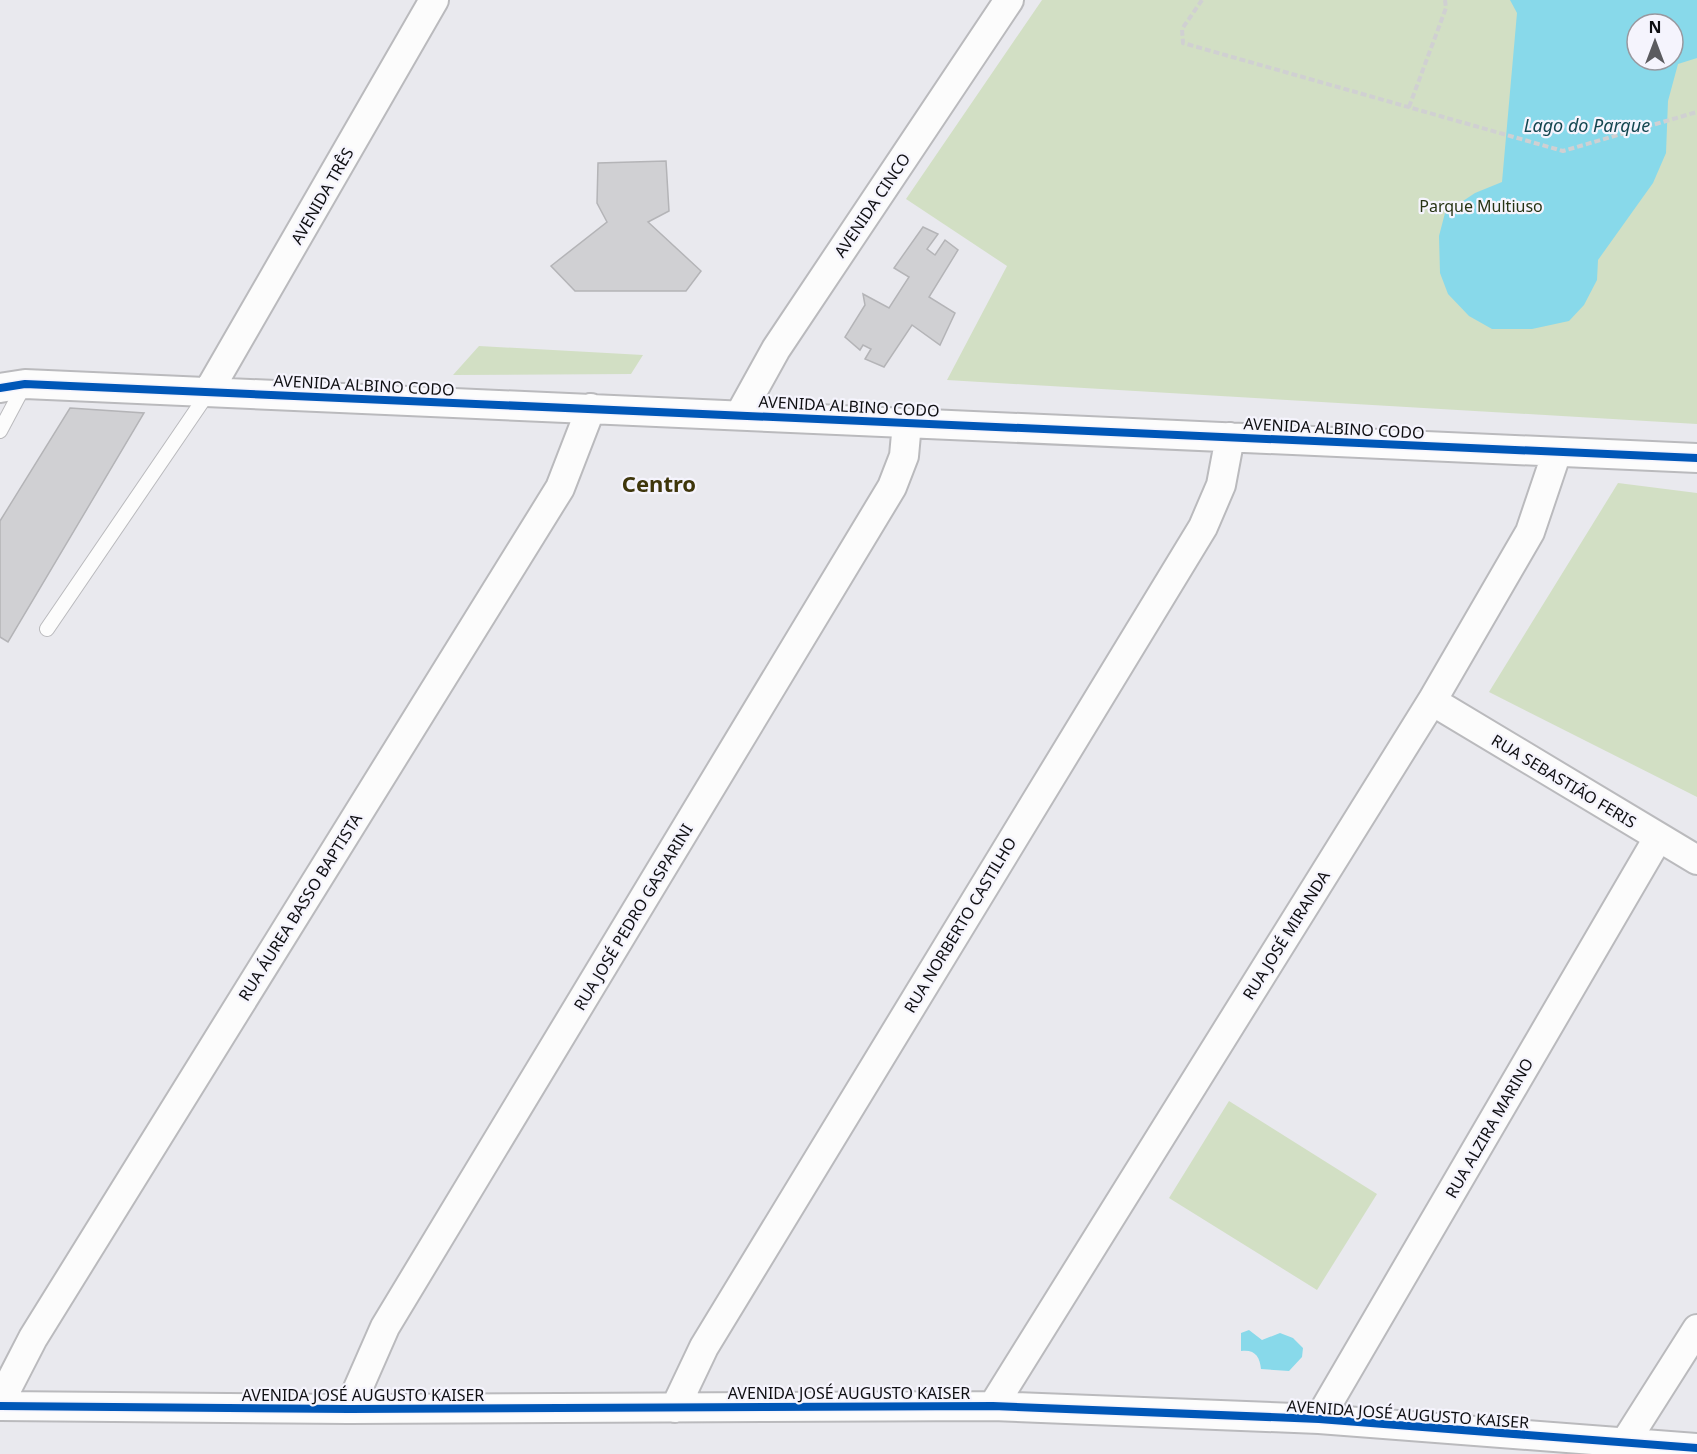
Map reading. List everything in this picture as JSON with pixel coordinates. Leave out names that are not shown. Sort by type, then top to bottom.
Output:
[{"type":"street","name":"AVENIDA TRÊS","points":[[208,392],[434,0]]},
{"type":"street","name":"AVENIDA CINCO","points":[[740,414],[776,349],[1009,0]]},
{"type":"street","name":"AVENIDA ALBINO CODO","points":[[12,386],[740,414],[1697,458]]},
{"type":"street","name":"RUA ÁUREA BASSO BAPTISTA","points":[[0,1404],[39,1327],[560,488],[591,408]]},
{"type":"street","name":"RUA JOSÉ PEDRO GASPARINI","points":[[349,1409],[384,1327],[892,487],[904,456],[906,423]]},
{"type":"street","name":"RUA NORBERTO CASTILHO","points":[[675,1408],[704,1347],[1203,527],[1221,484],[1230,437]]},
{"type":"street","name":"RUA JOSÉ MIRANDA","points":[[993,1406],[1432,701],[1530,532],[1557,452]]},
{"type":"street","name":"RUA SEBASTIÃO FERIS","points":[[1432,701],[1697,860]]},
{"type":"street","name":"RUA ALZIRA MARINO","points":[[1319,1419],[1659,837]]},
{"type":"street","points":[[1624,1444],[1697,1329]]},
{"type":"street","name":"AVENIDA JOSÉ AUGUSTO KAISER","points":[[0,1404],[349,1409],[993,1406],[1319,1419],[1697,1448]]},
{"type":"lane","points":[[0,431],[12,386]]},
{"type":"lane","points":[[46,629],[208,392]]},
{"type":"path","points":[[1202,0],[1182,29],[1183,43],[1563,151],[1697,112]]},
{"type":"path","points":[[1409,107],[1446,8],[1445,0]]},
{"type":"green space","name":"Parque Multiuso","points":[[1042,0],[1697,0],[1697,424],[947,380],[1007,266],[906,199]]},
{"type":"green space","points":[[479,346],[643,355],[631,374],[453,375]]},
{"type":"green space","points":[[1618,483],[1697,493],[1697,797],[1489,692]]},
{"type":"green space","points":[[1229,1101],[1377,1194],[1317,1290],[1169,1198]]},
{"type":"water","name":"Lago do Parque","points":[[1510,0],[1697,0],[1697,58],[1685,62],[1685,12],[1625,12],[1625,72],[1676,72],[1668,101],[1666,153],[1653,183],[1598,260],[1597,280],[1584,305],[1569,321],[1532,329],[1492,329],[1469,316],[1448,294],[1440,273],[1439,236],[1445,213],[1475,193],[1502,182],[1517,13]]},
{"type":"water","points":[[1249,1330],[1262,1340],[1280,1333],[1293,1338],[1303,1348],[1302,1357],[1289,1371],[1261,1369],[1256,1355],[1250,1351],[1241,1351],[1241,1333]]},
{"type":"building","points":[[666,161],[669,211],[648,222],[701,271],[686,291],[575,291],[551,266],[607,222],[597,203],[598,163]]},
{"type":"building","points":[[923,227],[938,234],[927,249],[935,255],[945,240],[958,250],[929,297],[955,313],[940,345],[912,325],[884,367],[865,359],[871,349],[863,345],[860,350],[845,337],[865,305],[863,294],[889,308],[909,277],[894,268]]},
{"type":"building","points":[[70,408],[144,413],[8,642],[0,637],[0,521]]},
{"type":"cycle path","points":[[0,388],[25,384],[1697,458]]},
{"type":"cycle path","points":[[0,1406],[349,1409],[993,1406],[1319,1419],[1697,1448]]},
{"type":"district","name":"Centro","points":[[659,484]]}]
